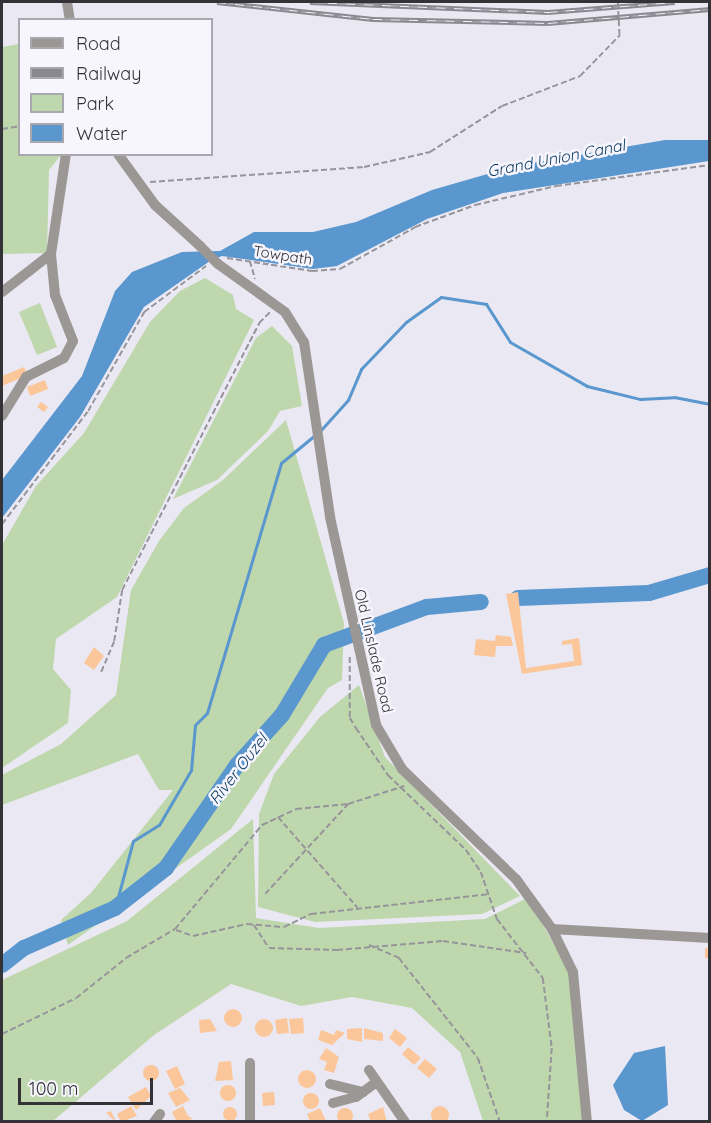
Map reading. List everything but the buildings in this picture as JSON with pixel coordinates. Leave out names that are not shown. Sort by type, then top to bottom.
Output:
[{"type":"street","points":[[67,2],[70,18]]},
{"type":"street","points":[[2,416],[26,377],[64,358],[73,341],[55,296],[51,254],[66,156]]},
{"type":"street","points":[[119,156],[137,183]]},
{"type":"street","name":"Old Linslade Road","points":[[137,183],[200,246],[277,306],[304,342],[316,405],[320,459],[355,623],[358,650],[376,725],[387,749],[516,879],[552,929],[573,972],[587,1122]]},
{"type":"street","points":[[2,292],[51,254]]},
{"type":"street","points":[[552,929],[710,938]]},
{"type":"street","points":[[250,1063],[250,1122]]},
{"type":"street","points":[[369,1070],[375,1083],[387,1090],[405,1122]]},
{"type":"street","points":[[333,1103],[363,1092],[375,1083]]},
{"type":"street","points":[[330,1084],[363,1092]]},
{"type":"path","points":[[137,183],[364,167],[430,152],[502,106],[580,76],[620,35],[618,2]]},
{"type":"path","points":[[2,129],[18,126]]},
{"type":"path","name":"Towpath","points":[[218,261],[250,260],[312,271],[340,269],[416,227],[475,205],[556,186],[710,165]]},
{"type":"path","points":[[250,260],[256,289]]},
{"type":"path","points":[[2,524],[88,411],[144,312],[218,261]]},
{"type":"path","points":[[101,672],[114,641],[122,590],[259,323],[277,306]]},
{"type":"path","points":[[358,650],[351,654],[350,718],[400,787],[466,850],[489,893],[496,919],[529,953],[548,999],[552,1048],[547,1122]]},
{"type":"path","points":[[2,1034],[76,998],[126,958],[175,929],[262,825],[278,816],[308,806],[348,804],[400,787]]},
{"type":"path","points":[[265,894],[348,804]]},
{"type":"path","points":[[278,816],[307,846],[359,909]]},
{"type":"path","points":[[175,929],[193,936],[254,925],[284,927],[311,914],[489,893]]},
{"type":"path","points":[[254,925],[269,948],[443,941],[529,953]]},
{"type":"path","points":[[369,945],[399,958],[477,1058],[500,1122]]},
{"type":"green space","points":[[18,44],[18,156],[60,156],[49,170],[47,253],[2,254],[2,47]]},
{"type":"green space","points":[[205,278],[233,295],[236,309],[254,320],[117,597],[56,639],[53,669],[71,690],[68,723],[2,768],[2,545],[36,486],[84,433],[150,322],[180,291]]},
{"type":"green space","points":[[40,303],[57,347],[37,355],[19,312]]},
{"type":"green space","points":[[272,326],[292,346],[302,406],[280,411],[268,431],[217,480],[173,499],[256,338]]},
{"type":"green space","points":[[286,420],[344,623],[342,680],[328,688],[231,829],[68,945],[61,920],[91,893],[173,790],[159,790],[138,754],[2,805],[2,775],[61,744],[116,695],[131,590],[159,541],[184,508],[223,480]]},
{"type":"green space","points":[[359,685],[385,757],[520,896],[482,914],[315,922],[258,907],[259,814],[274,774],[320,717]]},
{"type":"green space","points":[[253,819],[256,918],[319,928],[485,919],[527,898],[571,973],[585,1121],[483,1121],[460,1052],[412,1008],[352,997],[301,1006],[231,984],[154,1035],[53,1121],[2,1122],[2,980],[127,921]]},
{"type":"water","points":[[665,140],[709,140],[709,161],[503,193],[427,219],[337,266],[313,269],[222,256],[210,261],[144,307],[80,417],[2,518],[2,480],[82,376],[115,291],[132,272],[182,252],[220,251],[254,232],[313,232],[356,222],[432,190],[515,166]]},
{"type":"water","points":[[665,1046],[668,1105],[642,1121],[624,1110],[613,1085],[634,1053]]},
{"type":"waterway","points":[[320,431],[348,400],[361,369],[406,322],[441,297],[486,304],[510,342],[587,386],[640,399],[674,397],[710,404]]},
{"type":"waterway","points":[[115,908],[133,841],[159,825],[191,770],[195,725],[207,713],[281,463],[315,435]]},
{"type":"waterway","name":"River Ouzel","points":[[518,598],[649,593],[710,575]]},
{"type":"waterway","name":"River Ouzel","points":[[2,965],[24,948],[115,908],[166,868],[237,765],[282,715],[324,645],[427,607],[481,602]]},
{"type":"railway","points":[[217,2],[373,19],[548,23],[710,9]]},
{"type":"railway","points":[[310,2],[548,12],[675,2]]},
{"type":"water label","name":"Grand Union Canal","points":[[556,158]]}]
